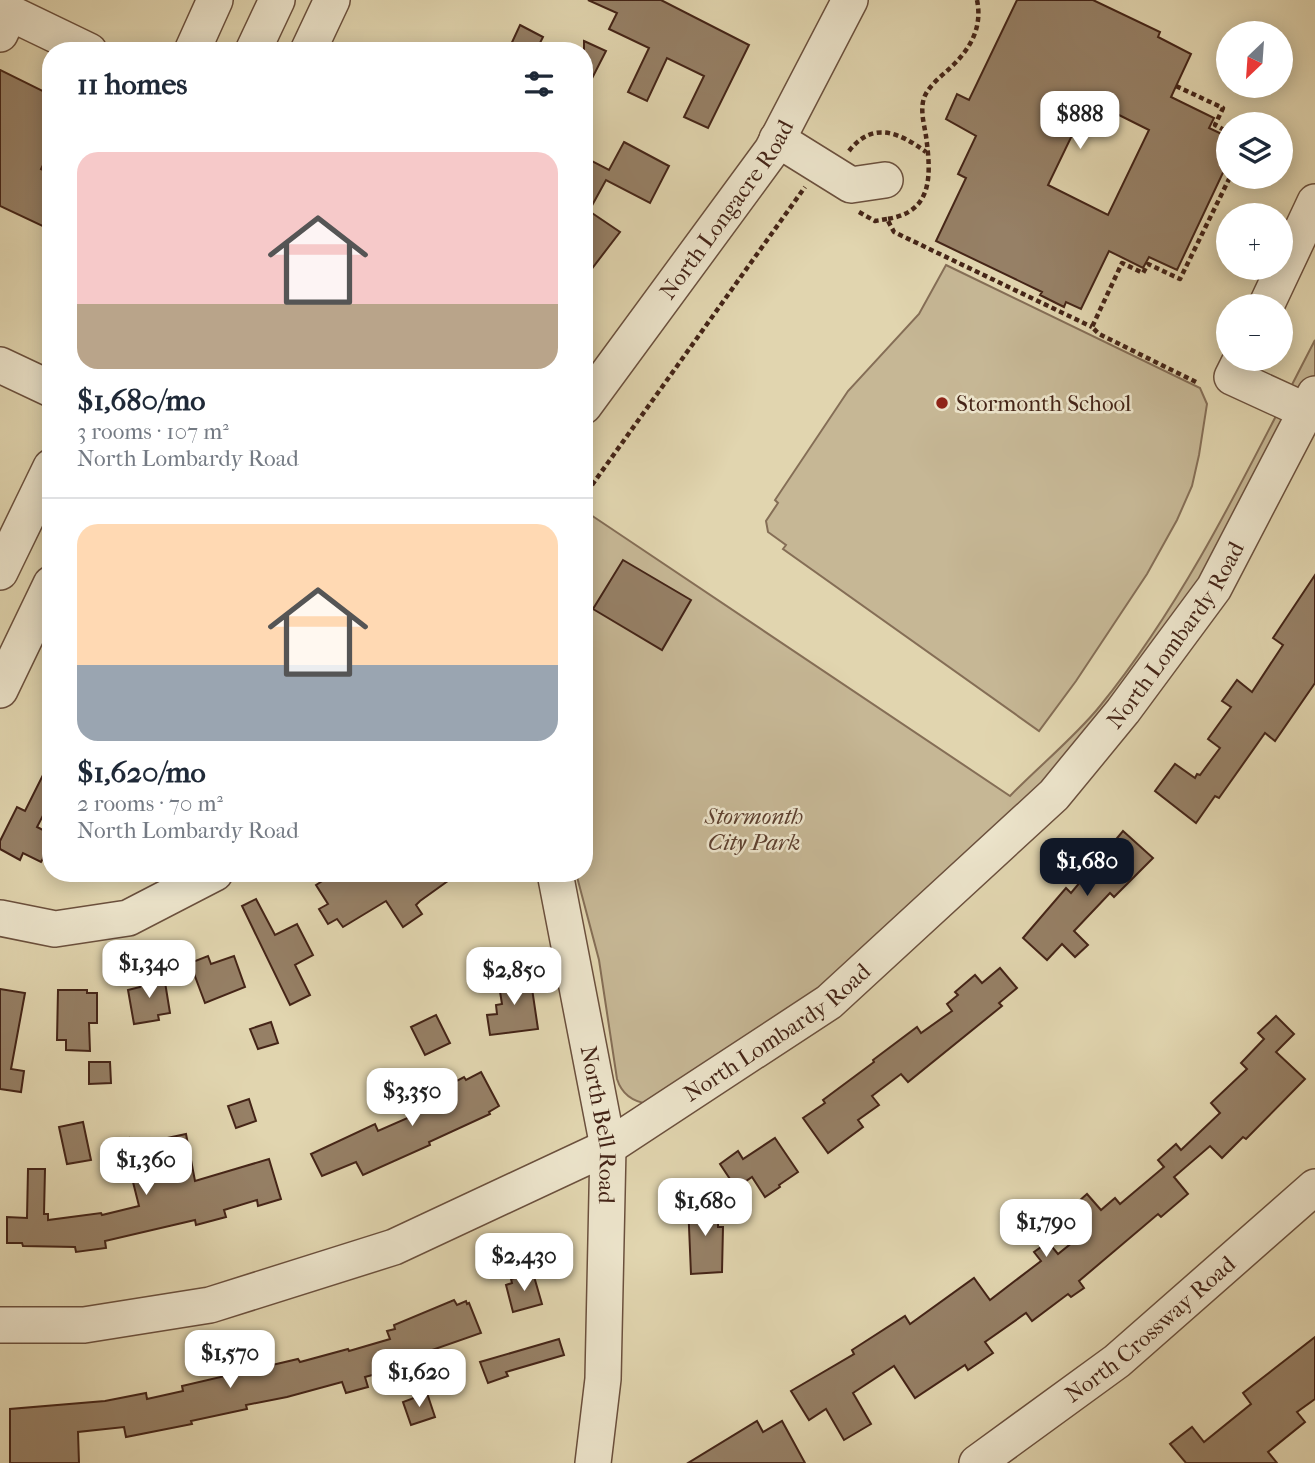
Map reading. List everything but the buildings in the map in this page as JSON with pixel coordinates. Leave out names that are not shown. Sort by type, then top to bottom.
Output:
[{"type":"street","points":[[196,42],[215,0]]},
{"type":"street","points":[[257,42],[277,0]]},
{"type":"street","points":[[312,42],[332,0]]},
{"type":"street","name":"North Longacre Road","points":[[593,394],[708,239],[777,139],[850,0]]},
{"type":"street","points":[[22,19],[70,42]]},
{"type":"street","points":[[777,139],[851,185],[885,180]]},
{"type":"street","points":[[1272,294],[1315,202]]},
{"type":"street","points":[[0,365],[42,385]]},
{"type":"street","points":[[1235,371],[1232,377],[1311,402]]},
{"type":"street","name":"North Lombardy Road","points":[[0,1325],[84,1325],[210,1305],[394,1247],[608,1147],[829,1002],[1054,795],[1165,657],[1214,588],[1311,402]]},
{"type":"street","points":[[0,572],[42,486]]},
{"type":"street","points":[[0,690],[42,603]]},
{"type":"street","points":[[0,918],[55,929],[128,918],[198,882]]},
{"type":"street","name":"North Bell Road","points":[[557,882],[608,1147],[603,1379],[593,1463]]},
{"type":"street","name":"North Crossway Road","points":[[977,1463],[1117,1361],[1315,1187]]},
{"type":"path","points":[[852,208],[875,221],[900,217],[915,209],[924,198],[928,180],[922,114],[924,97],[935,81],[967,49],[977,32],[980,13],[977,0]]},
{"type":"path","points":[[1176,86],[1223,108],[1221,112]]},
{"type":"path","points":[[844,158],[855,143],[869,134],[884,131],[899,135],[927,153]]},
{"type":"path","points":[[593,484],[808,182]]},
{"type":"path","points":[[1092,327],[1122,263],[1143,273],[1148,264],[1180,279],[1224,189]]},
{"type":"path","points":[[887,219],[894,232],[1092,327],[1099,334],[1196,382]]},
{"type":"green space","points":[[946,265],[1200,388],[1207,404],[1192,486],[1177,520],[1147,574],[1076,681],[1039,731],[783,549],[786,545],[768,532],[766,521],[778,503],[775,500],[848,391],[919,314]]},
{"type":"green space","name":"Stormonth City Park","points":[[1315,340],[1315,376],[1263,478],[1212,566],[1047,784],[820,993],[649,1104],[638,1102],[625,1093],[617,1079],[599,960],[578,882],[593,882],[593,516],[1010,796],[1090,718],[1132,664],[1190,575],[1242,482]]},
{"type":"place","name":"Stormonth School","points":[[942,403]]}]
